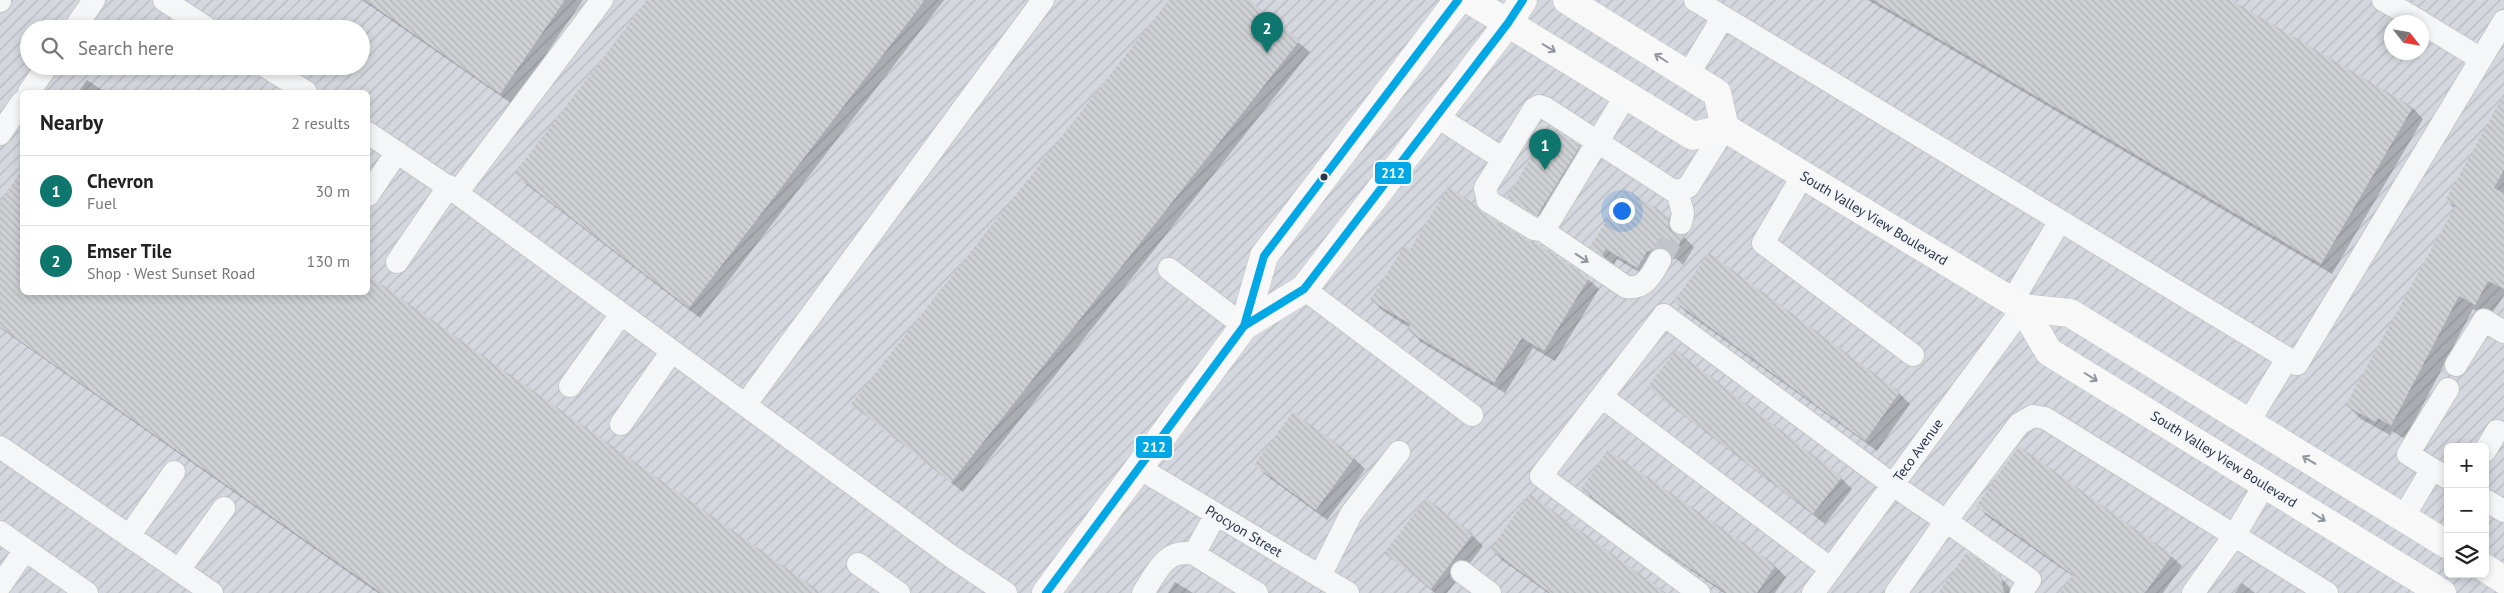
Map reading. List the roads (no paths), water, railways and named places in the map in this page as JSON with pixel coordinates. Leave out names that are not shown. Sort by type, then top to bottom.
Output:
[{"type":"main road","points":[[1046,593],[1244,326],[1264,256],[1458,0]]},
{"type":"main road","points":[[1470,0],[1693,136],[1725,128],[1717,93],[1567,0]]},
{"type":"main road","points":[[1244,326],[1304,289],[1508,23],[1523,0]]},
{"type":"main road","name":"South Valley View Boulevard","points":[[1725,128],[2017,304],[2070,313],[2444,543]]},
{"type":"main road","name":"South Valley View Boulevard","points":[[2017,304],[2049,352],[2442,593]]},
{"type":"main road","points":[[2489,571],[2504,580]]},
{"type":"street","points":[[86,20],[94,0]]},
{"type":"street","points":[[164,0],[194,20]]},
{"type":"street","points":[[397,262],[602,0]]},
{"type":"street","points":[[744,405],[1043,0]]},
{"type":"street","points":[[1694,0],[2297,364],[2504,21]]},
{"type":"street","points":[[2384,0],[2408,15]]},
{"type":"street","points":[[1688,75],[1723,17]]},
{"type":"street","points":[[2429,28],[2481,59]]},
{"type":"street","points":[[30,90],[41,75]]},
{"type":"street","points":[[279,75],[303,90]]},
{"type":"street","points":[[1542,230],[1549,222],[1626,95]]},
{"type":"street","points":[[0,134],[20,105]]},
{"type":"street","points":[[1660,260],[1647,281],[1633,288],[1626,287],[1542,230],[1534,229],[1488,201],[1485,188],[1534,109],[1539,106],[1677,191],[1684,213],[1681,223]]},
{"type":"street","points":[[1436,116],[1503,159]]},
{"type":"street","points":[[1677,191],[1688,187],[1725,128]]},
{"type":"street","points":[[370,134],[453,190],[952,557],[1006,593]]},
{"type":"street","points":[[370,191],[397,152]]},
{"type":"street","points":[[1803,175],[1763,243],[1913,355]]},
{"type":"street","name":"Teco Avenue","points":[[1813,593],[1893,485],[2017,304],[2060,222]]},
{"type":"street","points":[[1169,269],[1244,326]]},
{"type":"street","points":[[1304,289],[1472,414]]},
{"type":"street","points":[[570,386],[621,314]]},
{"type":"street","points":[[1699,593],[1541,476],[1664,315],[1893,485],[2030,580],[2021,593]]},
{"type":"street","points":[[2456,366],[2484,320],[2504,332]]},
{"type":"street","points":[[621,424],[672,351]]},
{"type":"street","points":[[2248,423],[2287,359]]},
{"type":"street","points":[[2403,518],[2440,473],[2408,454],[2448,389]]},
{"type":"street","points":[[1602,397],[1831,569]]},
{"type":"street","points":[[1896,593],[1946,521],[2019,424],[2033,416],[2044,418],[2327,593]]},
{"type":"street","points":[[2489,444],[2497,431]]},
{"type":"street","points":[[0,447],[212,593]]},
{"type":"street","points":[[1320,576],[1351,514],[1399,452]]},
{"type":"street","name":"Procyon Street","points":[[1139,468],[1348,593]]},
{"type":"street","points":[[129,536],[174,472]]},
{"type":"street","points":[[2193,593],[2234,536],[2265,484]]},
{"type":"street","points":[[2489,502],[2504,511]]},
{"type":"street","points":[[179,570],[224,508]]},
{"type":"street","points":[[1194,554],[1216,514]]},
{"type":"street","points":[[0,532],[87,593]]},
{"type":"street","points":[[0,586],[25,550]]},
{"type":"street","points":[[1143,593],[1167,558],[1180,551],[1194,554],[1257,593]]},
{"type":"street","points":[[858,564],[900,593]]},
{"type":"street","points":[[1462,572],[1490,593]]},
{"type":"tunnel","points":[[1660,260],[1681,223]]},
{"type":"place","name":"Emser Tile","points":[[1267,53]]},
{"type":"place","name":"Chevron","points":[[1545,170]]}]
